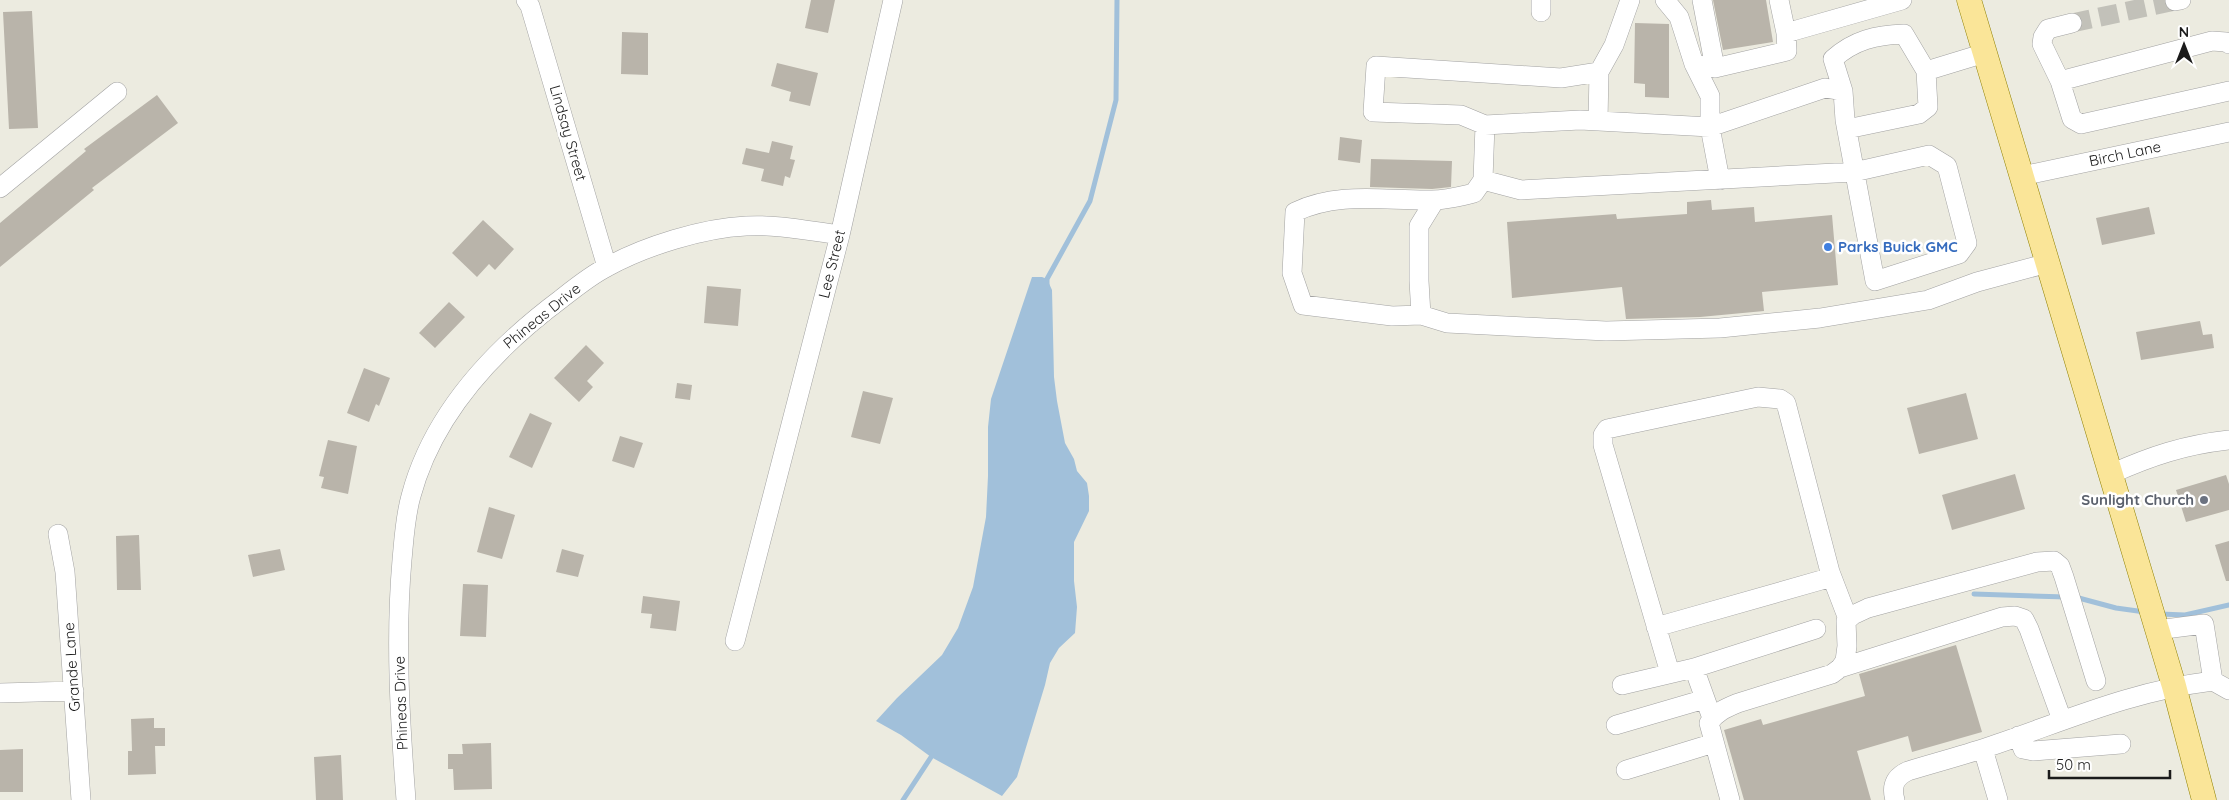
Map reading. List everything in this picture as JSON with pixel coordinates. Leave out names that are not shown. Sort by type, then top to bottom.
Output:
[{"type":"main road","points":[[1969,0],[2174,686],[2204,800]]},
{"type":"street","name":"Lindsay Street","points":[[526,0],[530,6],[547,60],[607,267]]},
{"type":"street","name":"Lee Street","points":[[736,641],[840,235],[893,0]]},
{"type":"street","points":[[1598,121],[1599,72],[1614,45],[1630,0]]},
{"type":"street","points":[[1665,0],[1679,17],[1694,64],[1710,96],[1710,127],[1720,180]]},
{"type":"street","points":[[1702,0],[1715,68]]},
{"type":"street","points":[[1694,64],[1715,68],[1787,50],[1786,32],[1779,0]]},
{"type":"street","points":[[1786,32],[1902,0]]},
{"type":"street","points":[[2072,24],[2048,28],[2043,37],[2042,44],[2060,81],[2072,119],[2081,124],[2229,90]]},
{"type":"street","points":[[1847,129],[1919,114],[1928,107],[1926,71],[1904,34],[1882,35],[1847,46],[1833,59],[1842,91],[1847,129],[1854,172],[1874,281],[1874,309]]},
{"type":"street","points":[[2060,81],[2212,41],[2229,44]]},
{"type":"street","points":[[1926,71],[1985,53]]},
{"type":"street","points":[[1599,72],[1561,78],[1376,66],[1373,112],[1461,115],[1485,125],[1598,121],[1710,127],[1825,88],[1842,91]]},
{"type":"street","points":[[0,188],[117,92]]},
{"type":"street","points":[[1485,125],[1483,180],[1474,194],[1435,200],[1341,198],[1313,203],[1295,212],[1292,273],[1303,305],[1392,316],[1422,315],[1446,323],[1606,331],[1720,328],[1820,318],[1928,300],[1977,282],[2048,263]]},
{"type":"street","name":"Birch Lane","points":[[2022,176],[2229,132]]},
{"type":"street","points":[[1483,180],[1521,190],[1720,180],[1854,172],[1929,155],[1946,166],[1967,243],[1959,254],[1874,281]]},
{"type":"street","points":[[1422,315],[1419,281],[1419,226],[1435,200]]},
{"type":"street","name":"Phineas Drive","points":[[406,800],[398,644],[405,526],[420,469],[432,442],[446,416],[472,381],[497,353],[529,323],[607,267],[686,236],[745,226],[775,226],[840,235]]},
{"type":"street","points":[[1670,673],[1603,445],[1603,435],[1607,429],[1758,397],[1780,399],[1786,403],[1832,577],[1848,619],[1846,621],[1847,646],[1845,661],[1832,674],[1724,708],[1712,718],[1709,723],[1730,800]]},
{"type":"street","points":[[2111,474],[2154,455],[2203,443],[2229,440]]},
{"type":"street","name":"Grande Lane","points":[[58,534],[65,572],[81,800]]},
{"type":"street","points":[[1848,619],[1868,608],[2037,562],[2054,561],[2060,566],[2064,577],[2096,681]]},
{"type":"street","points":[[1656,627],[1832,577]]},
{"type":"street","points":[[1840,668],[2002,617],[2015,616],[2024,619],[2029,629],[2062,720]]},
{"type":"street","points":[[1895,800],[1894,785],[1898,776],[1908,771],[1983,749],[2098,707],[2174,686],[2221,685],[2204,624],[2157,630]]},
{"type":"street","points":[[1622,685],[1694,668],[1816,629]]},
{"type":"street","points":[[1694,668],[1712,718]]},
{"type":"street","points":[[0,693],[74,691]]},
{"type":"street","points":[[1616,726],[1705,699]]},
{"type":"street","points":[[2018,736],[2023,749],[2033,751],[2121,744]]},
{"type":"street","points":[[1626,770],[1714,743]]},
{"type":"street","points":[[1983,749],[1998,800]]},
{"type":"water","points":[[1032,277],[1047,279],[1052,290],[1054,377],[1057,401],[1065,443],[1074,459],[1077,471],[1087,483],[1089,511],[1074,542],[1074,581],[1077,607],[1075,633],[1059,648],[1050,663],[1017,777],[1002,796],[931,757],[901,735],[876,721],[942,655],[958,628],[973,587],[986,517],[988,427],[991,399]]},
{"type":"building","points":[[811,0],[835,0],[828,33],[805,28]]},
{"type":"building","points":[[1713,0],[1766,0],[1773,42],[1723,50]]},
{"type":"building","points":[[32,11],[38,128],[9,129],[3,12]]},
{"type":"building","points":[[1635,23],[1669,24],[1669,98],[1645,97],[1645,84],[1634,83]]},
{"type":"building","points":[[622,32],[648,33],[648,75],[621,74]]},
{"type":"building","points":[[777,63],[818,73],[810,106],[789,101],[791,92],[771,86]]},
{"type":"building","points":[[157,95],[178,123],[92,188],[94,190],[0,267],[0,223],[86,151],[84,149]]},
{"type":"building","points":[[1340,137],[1362,140],[1360,163],[1338,160]]},
{"type":"building","points":[[772,141],[793,146],[790,159],[795,160],[790,178],[785,176],[783,186],[761,181],[764,169],[742,164],[746,148],[769,153]]},
{"type":"building","points":[[1371,159],[1452,161],[1451,187],[1432,189],[1370,187]]},
{"type":"building","points":[[1711,200],[1712,210],[1754,207],[1755,222],[1832,215],[1838,285],[1762,292],[1764,311],[1700,317],[1626,319],[1622,287],[1512,298],[1507,222],[1616,214],[1617,219],[1687,214],[1687,202]]},
{"type":"building","points":[[2149,207],[2155,234],[2102,245],[2096,218]]},
{"type":"building","points":[[483,220],[514,249],[495,270],[489,264],[477,277],[452,253]]},
{"type":"building","points":[[707,286],[741,289],[738,326],[704,323]]},
{"type":"building","points":[[449,302],[465,317],[435,348],[419,333]]},
{"type":"building","points":[[2200,321],[2203,335],[2212,334],[2214,348],[2141,360],[2136,332]]},
{"type":"building","points":[[586,345],[604,363],[587,381],[593,387],[579,402],[554,378]]},
{"type":"building","points":[[364,368],[390,378],[379,406],[376,404],[369,422],[347,413]]},
{"type":"building","points":[[677,383],[692,385],[690,400],[675,398]]},
{"type":"building","points":[[863,391],[893,398],[880,444],[851,437]]},
{"type":"building","points":[[1966,393],[1978,439],[1919,454],[1907,408]]},
{"type":"building","points":[[530,413],[552,423],[532,468],[509,457]]},
{"type":"building","points":[[620,436],[643,443],[634,468],[612,461]]},
{"type":"building","points":[[328,440],[357,446],[348,494],[321,488],[324,477],[319,476]]},
{"type":"building","points":[[2015,474],[2025,509],[1952,530],[1942,495]]},
{"type":"building","name":"Sunlight Church","points":[[2226,475],[2229,484],[2229,510],[2186,522],[2176,490]]},
{"type":"building","points":[[489,507],[515,515],[502,559],[477,552]]},
{"type":"building","points":[[139,535],[141,590],[117,590],[116,536]]},
{"type":"building","points":[[2229,541],[2229,581],[2226,581],[2215,545]]},
{"type":"building","points":[[280,549],[285,570],[253,577],[248,555]]},
{"type":"building","points":[[562,549],[584,555],[578,577],[556,572]]},
{"type":"building","points":[[463,584],[488,585],[486,637],[460,636]]},
{"type":"building","points":[[643,596],[680,601],[676,631],[650,628],[652,614],[641,613]]},
{"type":"building","points":[[1956,645],[1982,732],[1912,752],[1908,736],[1857,751],[1871,800],[1744,800],[1724,730],[1761,719],[1763,725],[1865,696],[1859,674]]},
{"type":"building","points":[[154,718],[154,728],[165,728],[165,746],[155,746],[156,774],[128,775],[128,751],[132,751],[131,719]]},
{"type":"building","points":[[491,743],[492,789],[454,790],[453,769],[448,769],[448,754],[463,754],[462,744]]},
{"type":"building","points":[[23,749],[23,792],[0,792],[0,750]]},
{"type":"building","points":[[341,755],[343,800],[316,800],[314,757]]},
{"type":"waterway","points":[[1047,285],[1047,279],[1090,201],[1116,100],[1117,0]]},
{"type":"waterway","points":[[1974,594],[2066,597]]},
{"type":"waterway","points":[[2075,597],[2116,608],[2145,612]]},
{"type":"waterway","points":[[2160,614],[2185,615],[2229,605]]},
{"type":"waterway","points":[[903,800],[935,751]]},
{"type":"tunnel","points":[[2072,23],[2175,1]]},
{"type":"place","name":"Parks Buick GMC","points":[[1828,247]]},
{"type":"place","name":"Sunlight Church","points":[[2204,500]]}]
